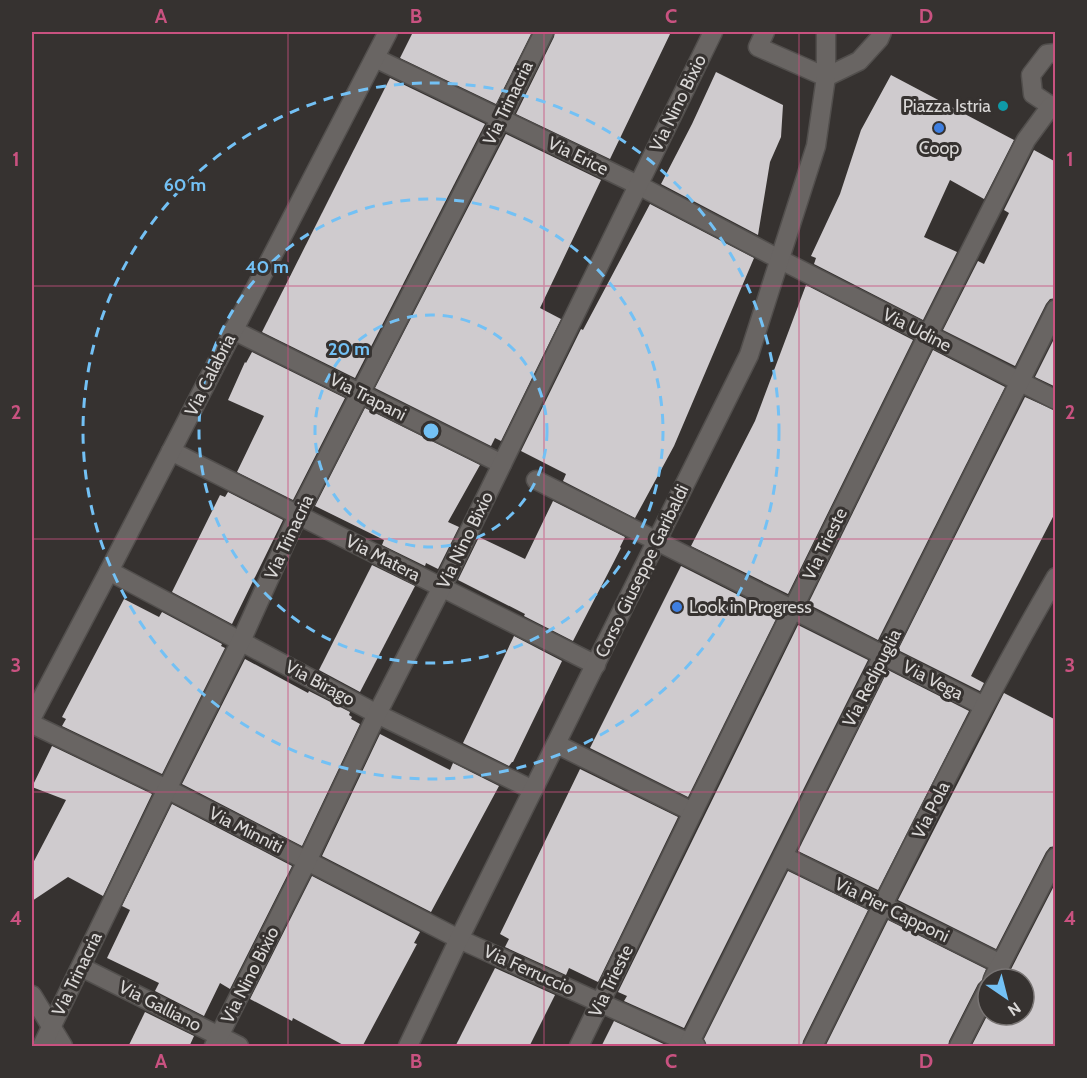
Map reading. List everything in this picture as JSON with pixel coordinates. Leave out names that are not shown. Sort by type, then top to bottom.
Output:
[{"type":"street","name":"Via Calabria","points":[[32,717],[388,32]]},
{"type":"street","name":"Via Trinacria","points":[[42,1047],[166,789],[241,640],[298,515],[544,32]]},
{"type":"street","name":"Via Nino Bixio","points":[[217,1041],[713,32]]},
{"type":"street","points":[[765,32],[758,47],[826,77],[859,61],[879,39],[882,32]]},
{"type":"street","name":"Corso Giuseppe Garibaldi","points":[[408,1047],[459,939],[749,355],[816,146],[826,77],[826,32]]},
{"type":"street","points":[[1053,105],[1033,94],[1031,75],[1047,54],[1056,53]]},
{"type":"street","name":"Via Erice","points":[[375,58],[638,185],[779,259]]},
{"type":"street","name":"Via Trieste","points":[[579,1047],[1026,140],[1053,105]]},
{"type":"street","name":"Via Udine","points":[[779,259],[1056,400]]},
{"type":"street","name":"Via Redipuglia","points":[[691,1046],[783,856],[1056,309]]},
{"type":"street","name":"Via Trapani","points":[[233,330],[502,464]]},
{"type":"street","name":"Via Matera","points":[[171,451],[596,665]]},
{"type":"street","points":[[536,480],[657,541]]},
{"type":"street","name":"Via Vega","points":[[657,541],[984,706]]},
{"type":"street","name":"Via Birago","points":[[109,571],[377,714],[534,790]]},
{"type":"street","name":"Via Pola","points":[[813,1047],[984,706],[1027,625],[1052,589]]},
{"type":"street","name":"Via Minniti","points":[[32,724],[166,789],[459,939]]},
{"type":"street","points":[[556,744],[693,812]]},
{"type":"street","name":"Via Pier Capponi","points":[[783,856],[883,905],[990,967]]},
{"type":"street","points":[[999,967],[1056,857]]},
{"type":"street","name":"Via Ferruccio","points":[[459,939],[601,1002],[691,1046]]},
{"type":"street","name":"Via Galliano","points":[[81,967],[217,1041],[238,1047]]},
{"type":"street","points":[[32,995],[63,1047]]},
{"type":"street","points":[[959,1047],[976,1013]]},
{"type":"building","points":[[413,32],[532,32],[496,104],[400,58]]},
{"type":"building","points":[[555,32],[671,32],[610,159],[516,114]]},
{"type":"building","points":[[716,72],[783,105],[781,137],[770,162],[758,235],[661,184]]},
{"type":"building","points":[[891,75],[1014,140],[984,199],[950,180],[924,237],[957,252],[923,320],[814,264],[816,258],[811,256],[840,194],[861,130]]},
{"type":"building","points":[[390,78],[485,124],[355,378],[262,332]]},
{"type":"building","points":[[506,134],[601,180],[540,308],[561,319],[501,441],[495,438],[491,446],[375,388]]},
{"type":"building","points":[[1034,150],[1056,162],[1056,298],[1050,299],[1046,304],[1015,366],[943,330],[978,261],[984,264],[1009,213],[1004,210]]},
{"type":"building","points":[[650,204],[754,258],[674,446],[635,518],[563,481],[566,474],[521,451],[581,329],[583,330]]},
{"type":"building","points":[[806,285],[913,340],[788,594],[691,546],[755,421]]},
{"type":"building","points":[[1056,335],[1056,387],[1035,377]]},
{"type":"building","points":[[933,350],[1005,387],[878,640],[808,604]]},
{"type":"building","points":[[252,352],[345,398],[293,500],[237,472],[264,416],[228,400]]},
{"type":"building","points":[[1025,397],[1056,411],[1056,511],[971,676],[984,683],[980,691],[898,650]]},
{"type":"building","points":[[365,408],[480,465],[448,522],[459,527],[438,569],[426,563],[425,566],[382,545],[384,540],[315,506]]},
{"type":"building","points":[[228,492],[283,520],[232,624],[172,592],[220,495],[225,497]]},
{"type":"building","points":[[553,501],[625,537],[573,641],[458,580],[479,537],[525,559]]},
{"type":"building","points":[[372,565],[415,586],[360,692],[319,670]]},
{"type":"building","points":[[681,566],[778,615],[688,797],[590,748]]},
{"type":"building","points":[[124,599],[159,617],[162,612],[222,644],[221,646],[225,648],[162,774],[62,726],[66,719],[62,717]]},
{"type":"building","points":[[798,625],[868,660],[684,1028],[624,1001],[627,996],[618,992]]},
{"type":"building","points":[[514,636],[562,661],[509,766],[463,743]]},
{"type":"building","points":[[245,659],[308,693],[309,691],[350,712],[351,719],[360,724],[302,846],[182,784]]},
{"type":"building","points":[[888,670],[969,711],[878,890],[798,851]]},
{"type":"building","points":[[1004,693],[1056,720],[1056,846],[1050,847],[1046,852],[996,949],[898,900]]},
{"type":"building","points":[[380,734],[450,770],[453,763],[499,786],[431,912],[322,856]]},
{"type":"building","points":[[52,746],[152,794],[103,896],[68,877],[32,901],[32,865],[66,800],[32,787]]},
{"type":"building","points":[[580,769],[678,817],[598,982],[569,968],[566,975],[505,947],[509,939],[500,934]]},
{"type":"building","points":[[172,804],[292,866],[230,989],[220,983],[204,1016],[155,991],[159,983],[107,958],[130,910],[122,906]]},
{"type":"building","points":[[788,871],[868,910],[802,1047],[707,1047],[704,1039]]},
{"type":"building","points":[[312,876],[420,932],[414,943],[417,944],[362,1047],[347,1047],[293,1018],[292,1021],[250,999]]},
{"type":"building","points":[[1056,882],[1056,1047],[971,1047],[981,1027],[1036,1027],[1036,967],[1012,967]]},
{"type":"building","points":[[888,920],[982,967],[976,967],[976,988],[948,1047],[825,1047]]},
{"type":"building","points":[[495,968],[555,995],[529,1047],[455,1047]]},
{"type":"building","points":[[145,1012],[194,1036],[189,1047],[128,1047]]},
{"type":"building","points":[[614,1021],[670,1047],[601,1047]]},
{"type":"place","name":"Piazza Istria","points":[[1003,106]]},
{"type":"place","name":"Coop","points":[[939,128]]},
{"type":"place","name":"Look in Progress","points":[[677,607]]}]
